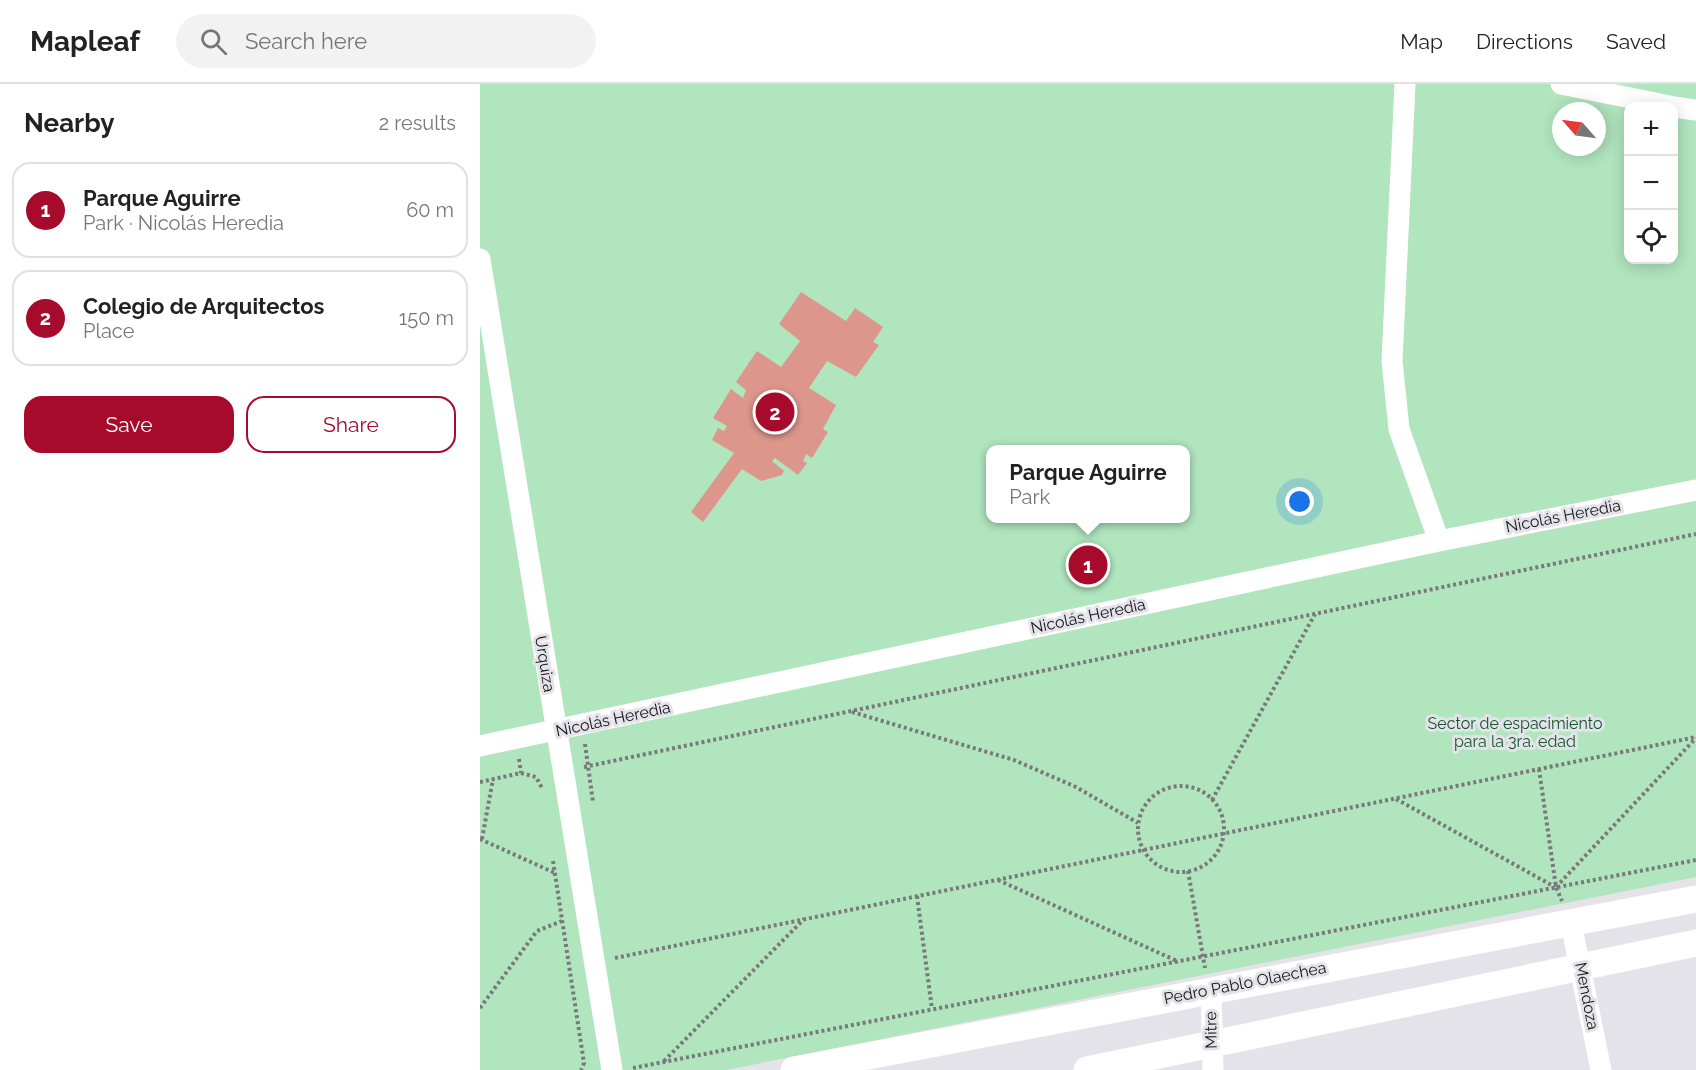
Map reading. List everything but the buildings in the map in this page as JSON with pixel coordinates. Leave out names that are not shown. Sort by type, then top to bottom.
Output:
[{"type":"street","points":[[1405,84],[1392,362],[1394,400],[1399,429],[1439,541]]},
{"type":"street","points":[[1561,84],[1648,102]]},
{"type":"street","points":[[1678,108],[1696,110]]},
{"type":"street","name":"Urquiza","points":[[480,259],[556,731],[621,1069]]},
{"type":"street","name":"Nicolás Heredia","points":[[480,746],[1439,541],[1696,490]]},
{"type":"street","name":"Pedro Pablo Olaechea","points":[[794,1070],[1210,989],[1696,899]]},
{"type":"street","name":"Mendoza","points":[[1571,923],[1601,1070]]},
{"type":"street","points":[[1087,1070],[1212,1057],[1581,967],[1696,943]]},
{"type":"street","name":"Mitre","points":[[1210,989],[1212,1057]]},
{"type":"path","points":[[480,782],[521,773],[536,777],[1696,534]]},
{"type":"path","points":[[1212,800],[1315,614]]},
{"type":"path","points":[[850,711],[1014,760],[1076,787],[1138,823]]},
{"type":"path","points":[[614,958],[1696,738]]},
{"type":"path","points":[[1556,887],[1696,738]]},
{"type":"path","points":[[1539,770],[1556,887]]},
{"type":"path","points":[[536,777],[542,785],[543,796]]},
{"type":"path","points":[[493,779],[481,839],[555,873]]},
{"type":"path","points":[[1175,786],[1201,791],[1212,800],[1221,816],[1223,834],[1220,847],[1212,858],[1201,867],[1188,872],[1162,868],[1151,861],[1138,837],[1138,823],[1142,810],[1150,799],[1175,786]]},
{"type":"path","points":[[1395,799],[1556,887]]},
{"type":"path","points":[[552,851],[584,1063],[581,1070]]},
{"type":"path","points":[[621,1069],[1696,860]]},
{"type":"path","points":[[1188,872],[1201,957],[1210,989]]},
{"type":"path","points":[[997,880],[1177,961]]},
{"type":"path","points":[[917,896],[932,1009]]},
{"type":"path","points":[[664,1061],[804,919]]},
{"type":"path","points":[[481,1006],[537,931],[562,921]]},
{"type":"green space","name":"Sector de espacimiento para la 3ra. edad","points":[[480,84],[1696,84],[1696,877],[726,1070],[480,1070]]},
{"type":"place","name":"Colegio de Arquitectos","points":[[775,412]]},
{"type":"place","name":"Parque Aguirre","points":[[1088,565]]}]
